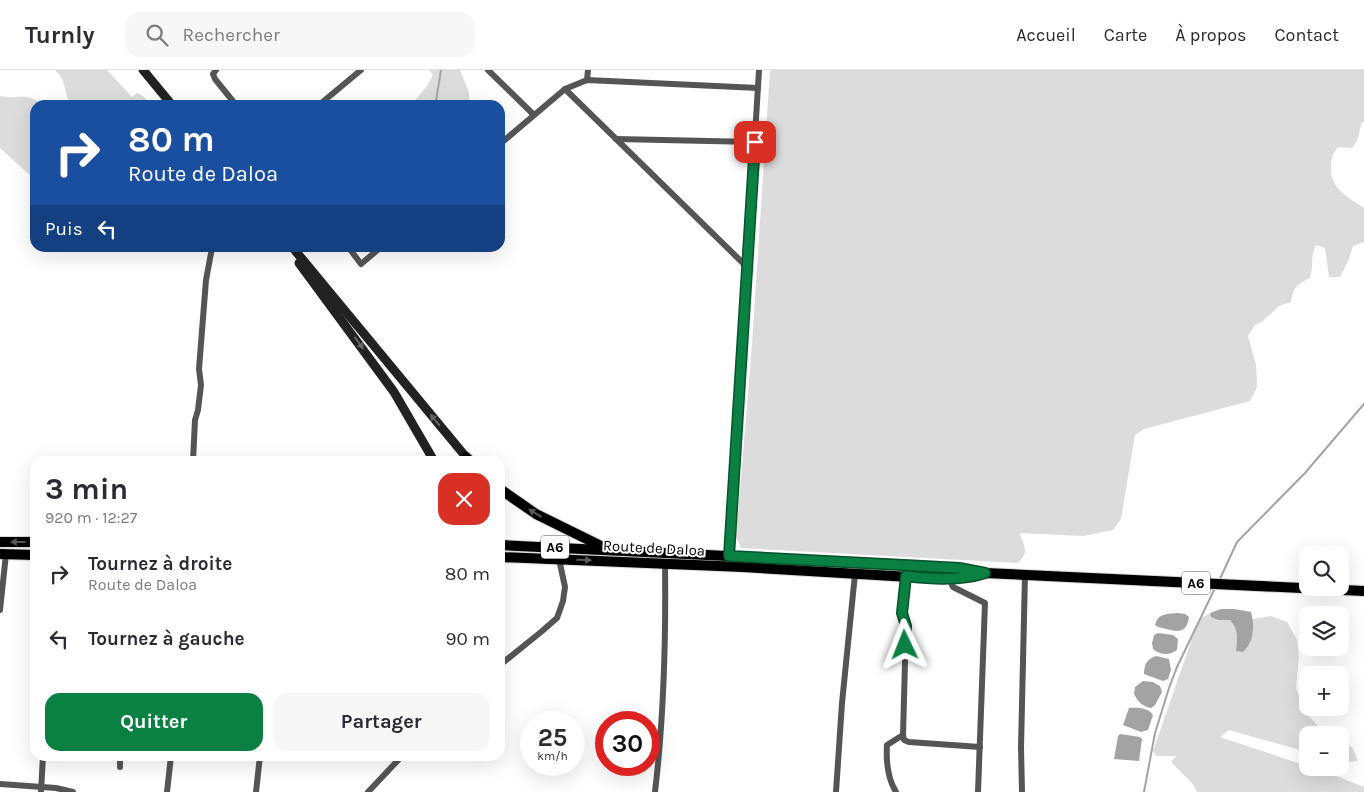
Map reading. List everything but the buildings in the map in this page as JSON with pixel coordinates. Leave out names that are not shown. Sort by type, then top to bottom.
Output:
[{"type":"highway","points":[[505,492],[559,527],[610,551]]},
{"type":"highway","points":[[0,542],[30,542]]},
{"type":"highway","name":"Route de Daloa","points":[[505,546],[610,551]]},
{"type":"highway","name":"A6","points":[[610,551],[959,568],[985,573],[1364,591]]},
{"type":"highway","points":[[3,554],[30,555]]},
{"type":"highway","name":"Route de Daloa","points":[[505,557],[949,579],[972,577],[985,573]]},
{"type":"main road","points":[[143,70],[168,100]]},
{"type":"main road","points":[[293,252],[300,264],[394,392],[431,456]]},
{"type":"main road","points":[[294,252],[465,456]]},
{"type":"street","points":[[216,70],[213,74],[215,79],[232,100]]},
{"type":"street","points":[[325,100],[361,70]]},
{"type":"street","points":[[488,70],[534,115]]},
{"type":"street","points":[[587,80],[588,70]]},
{"type":"street","points":[[729,556],[760,70]]},
{"type":"street","points":[[505,140],[565,89],[587,80],[758,88]]},
{"type":"street","points":[[565,89],[747,267]]},
{"type":"street","points":[[616,139],[755,142]]},
{"type":"street","points":[[193,456],[195,420],[201,385],[199,369],[206,280],[211,252]]},
{"type":"street","points":[[352,252],[361,264],[375,252]]},
{"type":"street","points":[[0,610],[3,554]]},
{"type":"street","points":[[505,661],[556,618],[563,601],[565,587],[559,559]]},
{"type":"street","points":[[655,792],[661,741],[666,635],[665,564]]},
{"type":"street","points":[[836,792],[842,703],[855,574]]},
{"type":"street","points":[[1022,792],[1025,575]]},
{"type":"street","points":[[906,576],[902,613],[906,626],[904,740],[909,742],[980,747]]},
{"type":"street","points":[[949,579],[953,587],[985,602],[978,792]]},
{"type":"street","points":[[896,792],[889,775],[886,758],[887,745],[903,735]]},
{"type":"street","points":[[41,790],[44,761]]},
{"type":"street","points":[[120,761],[120,767]]},
{"type":"street","points":[[167,792],[170,761]]},
{"type":"street","points":[[256,792],[259,761]]},
{"type":"street","points":[[368,792],[397,761]]},
{"type":"street","points":[[0,784],[73,792]]},
{"type":"shaded area","points":[[55,70],[107,70],[132,97],[137,93],[146,100],[69,100],[64,83]]},
{"type":"shaded area","points":[[429,70],[460,70],[469,92],[470,100],[415,100],[433,75]]},
{"type":"shaded area","points":[[770,70],[1364,70],[1364,122],[1362,122],[1357,141],[1352,148],[1338,147],[1331,160],[1331,174],[1333,181],[1341,191],[1364,208],[1364,242],[1353,246],[1340,277],[1329,277],[1325,248],[1316,245],[1313,253],[1310,278],[1296,287],[1291,302],[1279,306],[1263,321],[1255,325],[1248,336],[1256,365],[1257,387],[1250,401],[1144,429],[1135,435],[1121,519],[1113,530],[1083,536],[1020,533],[1025,552],[1018,563],[741,548],[736,537],[751,358]]},
{"type":"shaded area","points":[[0,96],[27,97],[35,100],[30,100],[30,175],[0,148]]},
{"type":"shaded area","points":[[1221,609],[1251,612],[1253,634],[1247,648],[1243,652],[1236,651],[1236,631],[1230,620],[1218,620],[1211,617],[1210,613]]},
{"type":"shaded area","points":[[1178,613],[1189,617],[1185,628],[1182,630],[1174,631],[1155,625],[1161,616]]},
{"type":"shaded area","points":[[1210,613],[1211,617],[1217,620],[1230,620],[1237,634],[1236,651],[1252,635],[1253,619],[1271,616],[1287,622],[1297,640],[1299,657],[1296,688],[1299,696],[1299,716],[1309,716],[1318,726],[1299,726],[1299,750],[1229,730],[1220,737],[1299,763],[1299,776],[1336,776],[1364,787],[1364,792],[1197,792],[1171,761],[1177,756],[1156,756],[1153,751],[1201,618]]},
{"type":"shaded area","points":[[1158,633],[1173,635],[1178,639],[1177,650],[1165,654],[1153,649],[1154,635]]},
{"type":"shaded area","points":[[1156,656],[1169,659],[1171,670],[1168,679],[1163,681],[1144,674],[1147,662]]},
{"type":"shaded area","points":[[1143,681],[1153,682],[1160,686],[1162,692],[1155,705],[1151,708],[1141,703],[1134,694],[1135,687]]},
{"type":"shaded area","points":[[1129,708],[1142,708],[1153,715],[1148,730],[1141,732],[1123,725]]},
{"type":"shaded area","points":[[1120,734],[1140,737],[1142,739],[1139,761],[1114,759]]},
{"type":"shaded area","points":[[1349,746],[1352,747],[1358,761],[1349,762]]},
{"type":"waterway","points":[[436,100],[441,70]]},
{"type":"waterway","points":[[1219,581],[1237,542],[1305,473],[1364,404]]},
{"type":"waterway","points":[[1144,792],[1155,733],[1169,688],[1177,667],[1215,588]]},
{"type":"route","points":[[755,142],[729,556],[959,568],[985,573],[960,579],[906,576],[902,613],[906,626],[905,645]]}]
